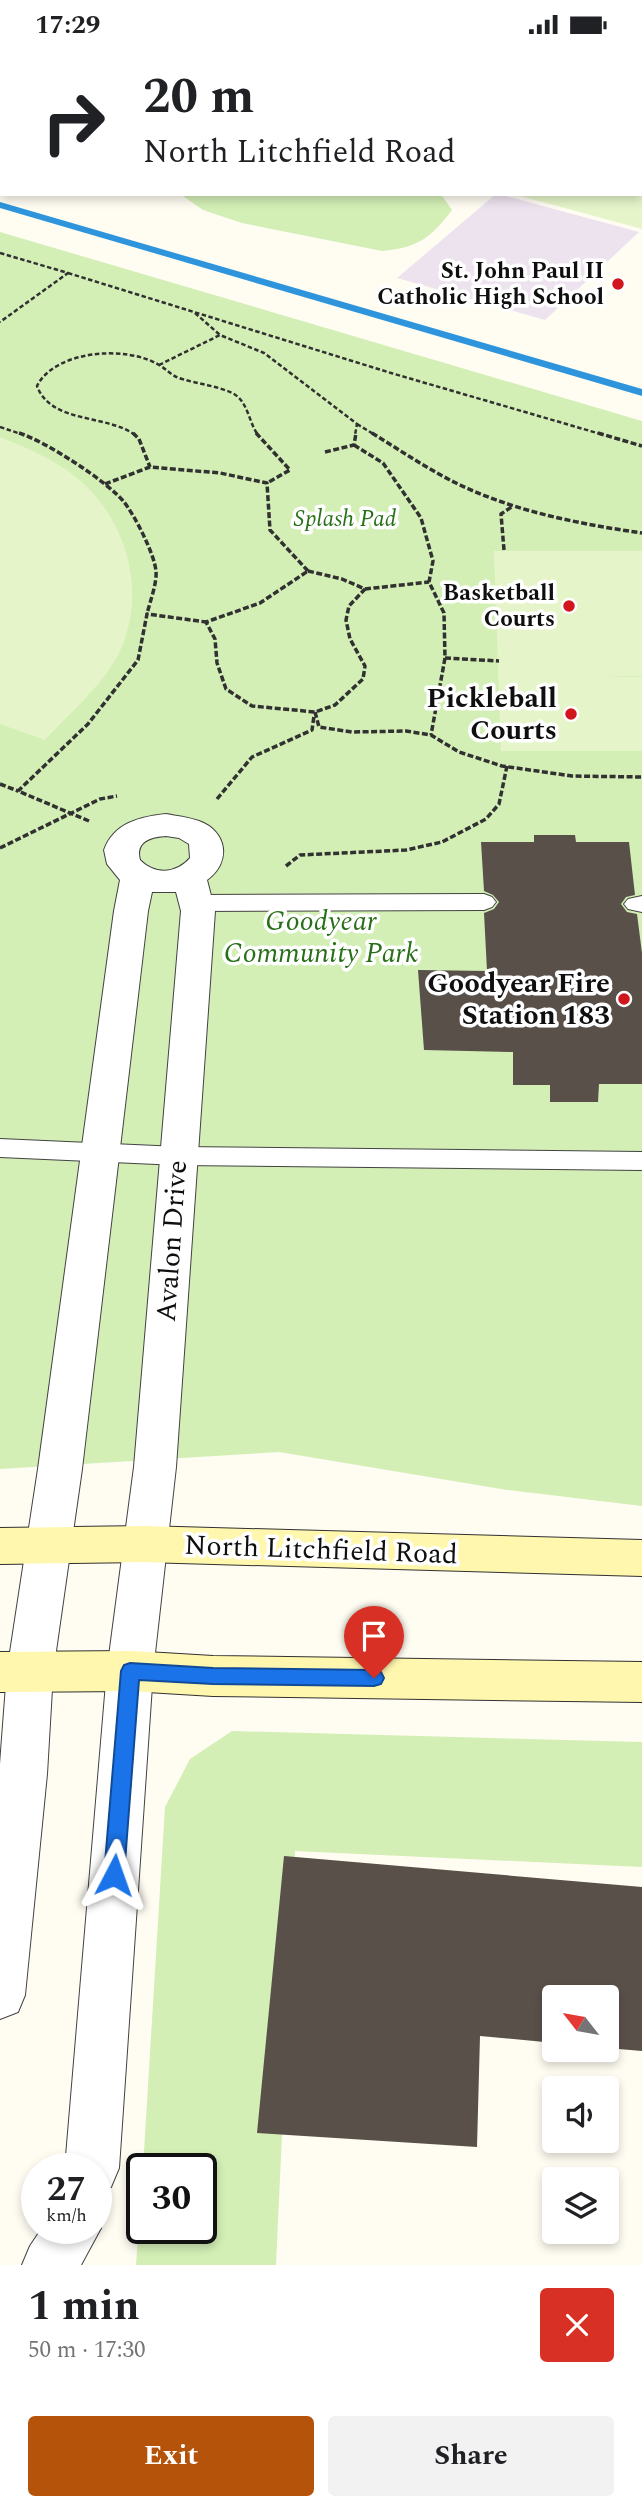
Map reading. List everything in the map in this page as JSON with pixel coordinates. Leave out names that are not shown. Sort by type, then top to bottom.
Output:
[{"type":"main road","name":"North Litchfield Road","points":[[0,1546],[144,1544],[642,1558]]},
{"type":"main road","points":[[15,1672],[130,1671],[213,1676],[642,1682]]},
{"type":"street","points":[[179,826],[192,829],[209,844],[210,853],[192,890],[138,877],[129,872],[121,859],[121,851],[129,837],[152,827],[179,826]]},
{"type":"street","points":[[0,1995],[23,1774],[15,1672],[41,1598],[131,911],[138,877]]},
{"type":"street","name":"Avalon Drive","points":[[93,2153],[130,1671],[155,1467],[198,911],[192,890]]},
{"type":"street","points":[[49,2265],[63,2244]]},
{"type":"lane","points":[[192,890],[288,902],[484,902]]},
{"type":"lane","points":[[0,1148],[179,1156],[642,1161]]},
{"type":"path","points":[[0,253],[642,446]]},
{"type":"path","points":[[0,321],[68,272]]},
{"type":"path","points":[[192,311],[220,335],[264,353],[357,424],[442,477],[513,505],[597,527],[642,533]]},
{"type":"path","points":[[159,365],[220,335]]},
{"type":"path","points":[[105,484],[150,467],[220,473],[267,483],[290,470],[256,432],[245,406],[235,394],[168,374],[159,365],[131,356],[84,355],[54,367],[42,376],[37,386],[40,394],[58,409],[132,432],[139,439],[150,467]]},
{"type":"path","points":[[354,445],[357,424]]},
{"type":"path","points":[[0,426],[25,435],[105,484],[124,502],[145,540],[156,572],[138,660],[88,724],[18,791]]},
{"type":"path","points":[[325,452],[354,445],[383,463],[421,517],[433,561],[429,582],[444,613],[444,658],[431,735]]},
{"type":"path","points":[[267,483],[270,530],[308,571],[342,579],[365,589],[429,582]]},
{"type":"path","points":[[504,551],[501,514],[513,505]]},
{"type":"path","points":[[147,614],[206,622],[260,603],[308,571]]},
{"type":"path","points":[[206,622],[215,639],[217,663],[226,689],[252,706],[315,712],[335,705],[363,679],[365,666],[350,639],[346,620],[349,607],[365,589]]},
{"type":"path","points":[[444,658],[499,661]]},
{"type":"path","points":[[315,712],[319,727],[352,732],[406,731],[431,735],[459,752],[508,766],[572,776],[642,777]]},
{"type":"path","points":[[192,829],[252,757],[312,730],[315,712]]},
{"type":"path","points":[[288,902],[286,864],[300,855],[406,851],[442,842],[486,819],[499,804],[508,766]]},
{"type":"path","points":[[0,784],[129,837]]},
{"type":"path","points":[[0,848],[72,814]]},
{"type":"shaded area","points":[[494,196],[506,196],[639,232],[545,320],[397,278]]},
{"type":"green space","points":[[183,196],[440,196],[452,210],[437,228],[422,240],[405,247],[382,251],[242,223],[203,210]]},
{"type":"green space","name":"St. John Paul II Catholic High School","points":[[520,196],[642,196],[642,229]]},
{"type":"green space","name":"Goodyear Community Park","points":[[0,232],[642,421],[642,1506],[507,1490],[279,1452],[0,1469]]},
{"type":"green space","points":[[0,437],[58,464],[88,488],[115,525],[130,567],[131,611],[127,634],[118,655],[94,689],[45,740],[0,724]]},
{"type":"green space","name":"Basketball Courts","points":[[494,551],[642,551],[642,676],[592,676],[642,677],[642,751],[501,751]]},
{"type":"green space","points":[[232,1731],[642,1742],[642,1867],[295,1851],[276,2265],[136,2265],[137,2244],[217,2244],[217,2153],[144,2153],[165,1807],[190,1759]]},
{"type":"building","name":"Goodyear Fire Station 183","points":[[534,835],[575,835],[576,842],[629,842],[635,895],[626,897],[621,904],[627,912],[637,914],[642,953],[642,1084],[599,1084],[598,1102],[550,1102],[550,1085],[513,1085],[513,1052],[424,1050],[418,970],[487,971],[484,913],[494,909],[499,902],[484,891],[481,842],[534,842]]},
{"type":"building","points":[[284,1856],[642,1887],[642,2051],[620,2049],[620,1985],[542,1985],[542,2042],[480,2036],[477,2147],[257,2133]]},
{"type":"waterway","points":[[0,205],[642,393]]},
{"type":"place","name":"St. John Paul II Catholic High School","points":[[618,284]]},
{"type":"place","name":"Basketball Courts","points":[[569,606]]},
{"type":"place","name":"Pickleball Courts","points":[[571,714]]},
{"type":"place","name":"Goodyear Fire Station 183","points":[[624,999]]},
{"type":"route","points":[[114,1875],[130,1671],[213,1676],[374,1678]]},
{"type":"park label","name":"Splash Pad","points":[[345,519]]}]
